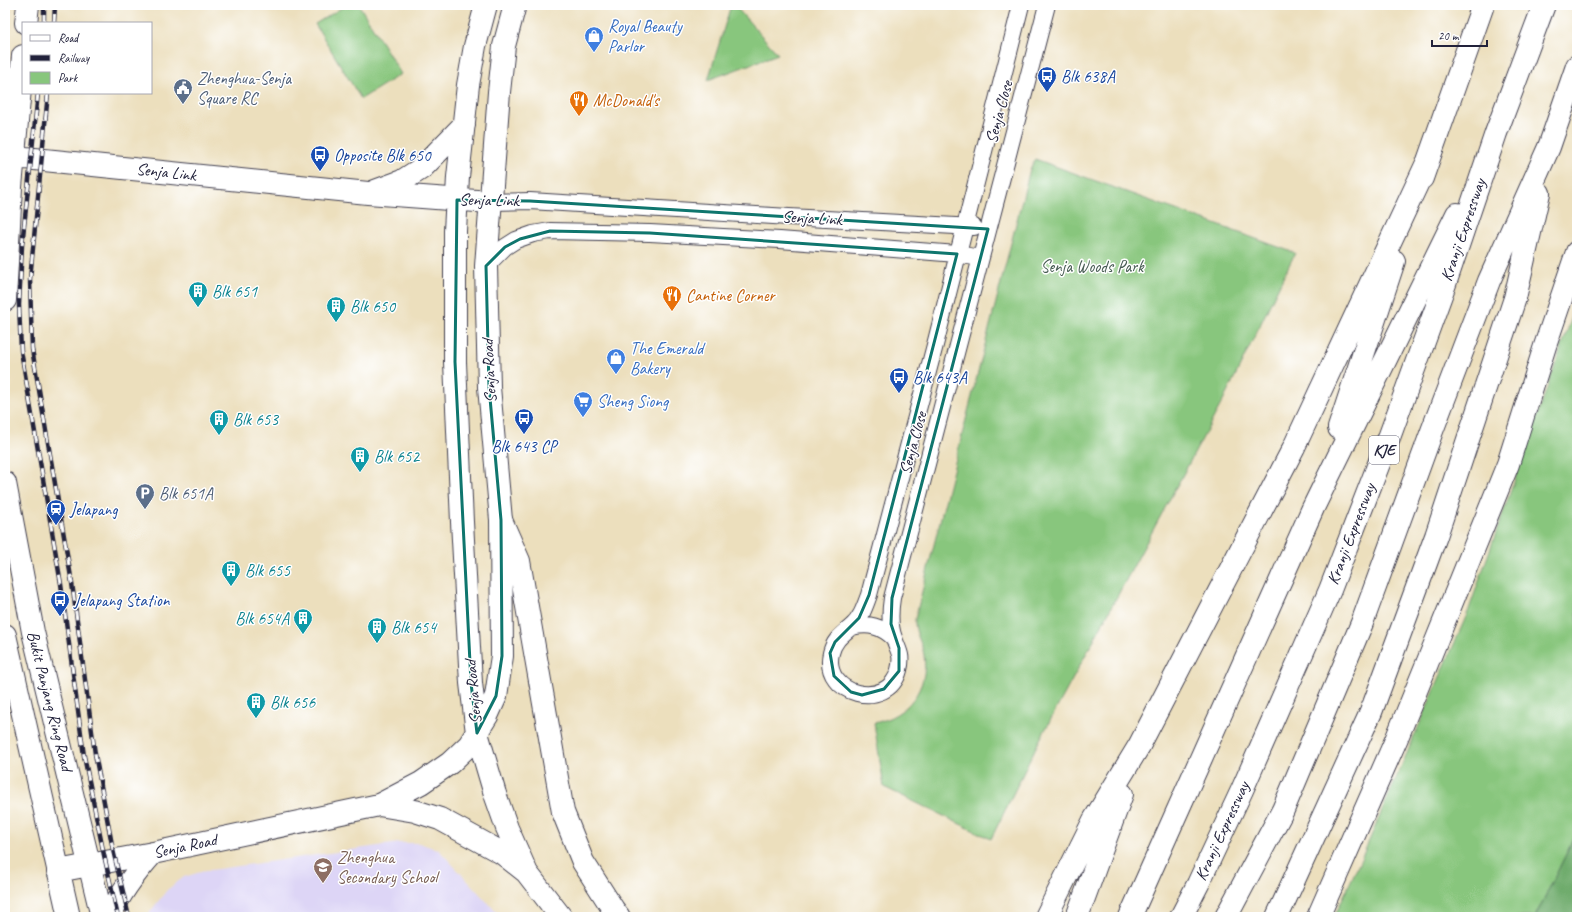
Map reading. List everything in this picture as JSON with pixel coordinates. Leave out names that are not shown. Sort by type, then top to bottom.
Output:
[{"type":"main road","points":[[26,22],[28,5]]},
{"type":"main road","name":"Senja Road","points":[[477,733],[471,683],[462,522],[456,378],[455,231],[464,125],[475,46],[486,5]]},
{"type":"main road","name":"Senja Road","points":[[58,871],[153,853],[379,804],[401,794],[436,772],[459,755],[477,733],[487,716],[496,696],[502,656],[501,520],[489,387],[486,266],[499,92],[504,46],[515,5]]},
{"type":"main road","points":[[1312,508],[1427,163],[1483,5]]},
{"type":"main road","name":"Kranji Expressway","points":[[1181,917],[1242,790],[1330,590],[1390,435],[1445,284],[1496,133],[1544,5]]},
{"type":"main road","points":[[5,300],[11,187],[10,156],[17,119],[22,66]]},
{"type":"main road","name":"KJE","points":[[1226,917],[1283,810],[1359,630],[1432,431],[1487,288],[1549,147],[1577,66]]},
{"type":"main road","points":[[17,119],[21,124],[23,142],[37,159]]},
{"type":"main road","points":[[368,193],[402,181],[422,168],[464,125]]},
{"type":"main road","points":[[1130,917],[1312,508],[1496,133]]},
{"type":"main road","points":[[1276,917],[1290,891],[1372,712],[1436,536],[1515,298],[1549,147]]},
{"type":"main road","name":"Senja Link","points":[[10,156],[368,193],[490,202]]},
{"type":"main road","points":[[1046,917],[1094,820],[1139,746],[1294,447],[1427,163]]},
{"type":"main road","points":[[1318,917],[1396,740],[1508,464],[1545,346],[1577,252]]},
{"type":"main road","name":"Bukit Panjang Ring Road","points":[[5,483],[33,632],[102,917]]},
{"type":"main road","points":[[501,520],[519,561],[563,812],[583,862],[619,917]]},
{"type":"main road","name":"Bukit Panjang Ring Road","points":[[5,635],[69,917]]},
{"type":"main road","points":[[477,733],[495,794],[507,828],[527,873]]},
{"type":"main road","points":[[1077,917],[1139,746]]},
{"type":"main road","points":[[379,804],[414,811],[440,819],[502,853],[527,873],[561,917]]},
{"type":"main road","points":[[109,917],[126,886],[153,853]]},
{"type":"street","name":"Senja Close","points":[[1021,5],[870,591],[864,608],[852,627],[842,633],[835,642],[830,653],[830,665],[834,676],[841,685],[850,692],[862,695],[874,694],[884,689],[893,682],[899,671],[901,660],[899,648],[890,624],[892,598],[1046,5]]},
{"type":"street","name":"Senja Link","points":[[490,202],[530,201],[789,217],[965,225]]},
{"type":"street","points":[[965,225],[988,229]]},
{"type":"street","name":"Senja Link","points":[[486,266],[505,247],[516,240],[533,234],[550,231],[780,240],[957,254]]},
{"type":"street","points":[[957,254],[980,258]]},
{"type":"street","points":[[852,627],[863,624],[875,625],[885,630],[894,638]]},
{"type":"highlighted area","points":[[457,200],[530,201],[988,229],[892,598],[891,624],[899,648],[899,671],[884,689],[862,695],[851,692],[834,676],[830,653],[835,642],[859,618],[869,595],[957,254],[650,233],[550,231],[520,239],[505,247],[486,266],[489,387],[501,520],[502,656],[496,696],[477,733],[471,683],[455,362]]},
{"type":"shaded area","name":"Zhenghua Secondary School","points":[[399,843],[419,843],[439,850],[501,917],[149,917],[150,912],[167,890],[184,877],[204,871]]},
{"type":"green space","points":[[346,5],[359,5],[401,74],[361,99],[315,24]]},
{"type":"green space","points":[[731,5],[734,5],[778,54],[708,80]]},
{"type":"green space","name":"Senja Woods Park","points":[[1035,159],[1295,253],[1227,393],[1038,743],[991,839],[884,787],[874,723],[896,714],[906,707],[919,690],[923,679],[925,667],[924,655],[916,629],[915,619],[1030,169]]},
{"type":"green space","points":[[1577,303],[1577,832],[1535,917],[1334,917],[1362,857],[1468,612]]},
{"type":"green space","points":[[1577,832],[1577,917],[1535,917]]},
{"type":"railway","points":[[44,5],[44,22]]},
{"type":"railway","points":[[54,22],[55,5]]},
{"type":"railway","points":[[38,94],[22,246],[19,305],[21,351],[61,584],[84,756],[118,917]]},
{"type":"railway","points":[[48,94],[30,279],[32,349],[72,583],[95,754],[113,850],[129,917]]},
{"type":"place","name":"Royal Beauty Parlor","points":[[594,53]]},
{"type":"place","name":"Blk 638A","points":[[1047,93]]},
{"type":"place","name":"Zhenghua-Senja Square RC","points":[[183,105]]},
{"type":"place","name":"McDonald's","points":[[579,117]]},
{"type":"place","name":"Opposite Blk 650","points":[[320,172]]},
{"type":"place","name":"Blk 651","points":[[198,308]]},
{"type":"place","name":"Cantine Corner","points":[[672,312]]},
{"type":"place","name":"Blk 650","points":[[336,323]]},
{"type":"place","name":"The Emerald Bakery","points":[[616,375]]},
{"type":"place","name":"Blk 643A","points":[[899,394]]},
{"type":"place","name":"Sheng Siong","points":[[583,418]]},
{"type":"place","name":"Blk 643 CP","points":[[524,435]]},
{"type":"place","name":"Blk 653","points":[[219,436]]},
{"type":"place","name":"Blk 652","points":[[360,473]]},
{"type":"place","name":"Blk 651A","points":[[145,510]]},
{"type":"place","name":"Jelapang","points":[[56,526]]},
{"type":"place","name":"Blk 655","points":[[231,587]]},
{"type":"place","name":"Jelapang Station","points":[[60,617]]},
{"type":"place","name":"Blk 654A","points":[[303,635]]},
{"type":"place","name":"Blk 654","points":[[377,644]]},
{"type":"place","name":"Blk 656","points":[[256,719]]},
{"type":"place","name":"Zhenghua Secondary School","points":[[323,884]]}]
